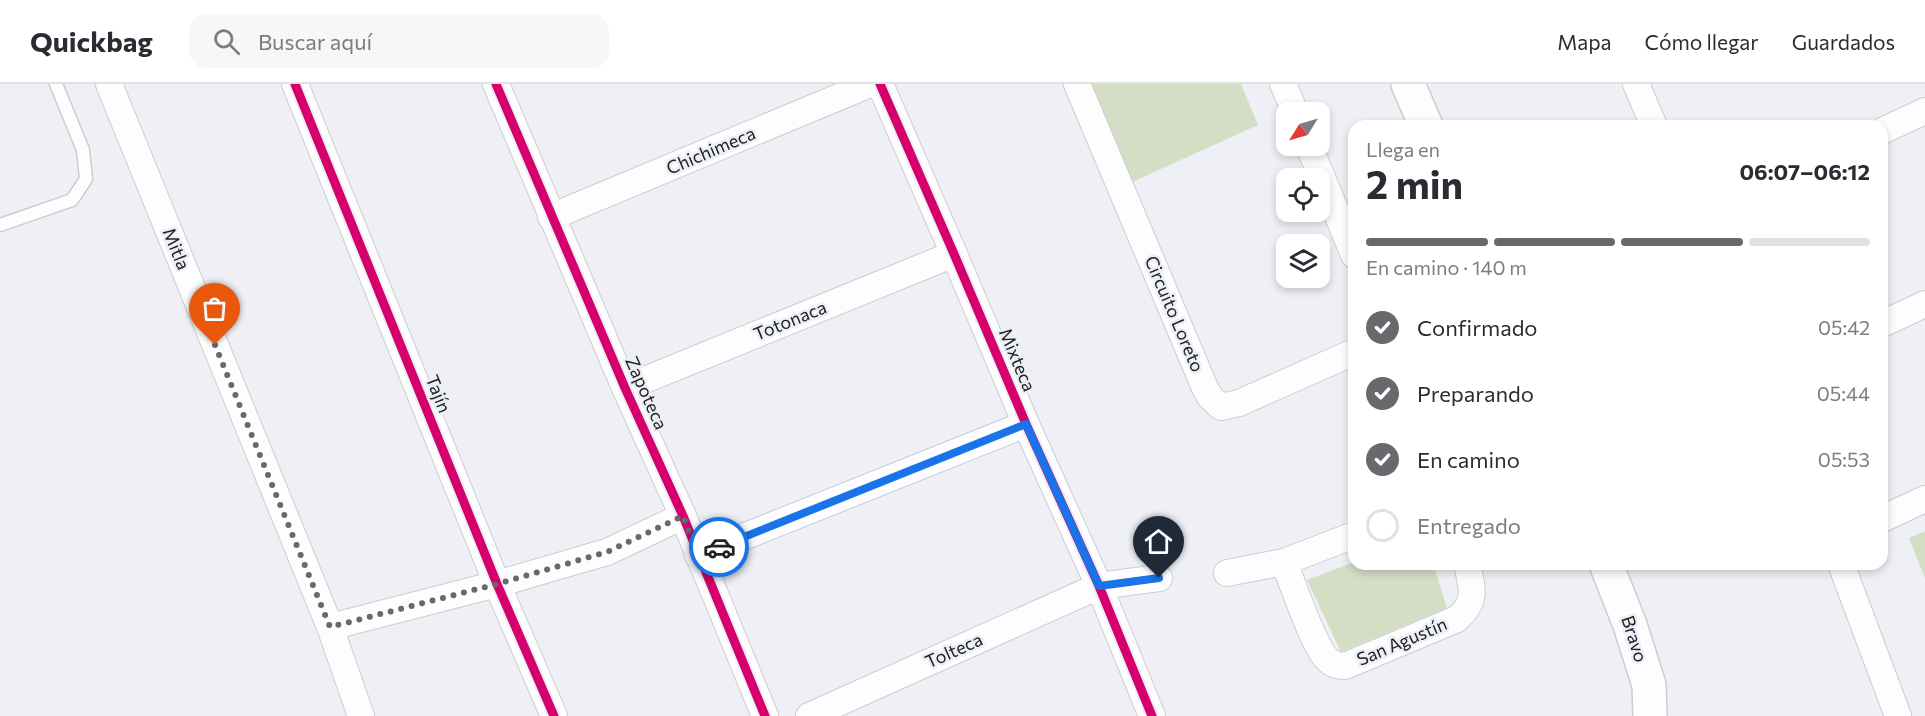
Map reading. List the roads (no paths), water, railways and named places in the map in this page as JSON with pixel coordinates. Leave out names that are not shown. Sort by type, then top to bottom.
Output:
[{"type":"main road","points":[[1408,84],[1423,120]]},
{"type":"main road","name":"Bravo","points":[[1608,570],[1630,625],[1649,685],[1650,716]]},
{"type":"street","name":"Mitla","points":[[109,84],[330,627],[361,716]]},
{"type":"street","name":"Tajín","points":[[295,84],[497,584],[554,716]]},
{"type":"street","name":"Zapoteca","points":[[496,84],[625,388],[683,516],[765,716]]},
{"type":"street","name":"Chichimeca","points":[[551,217],[870,84]]},
{"type":"street","name":"Mixteca","points":[[880,84],[1026,424],[1099,586],[1152,716]]},
{"type":"street","name":"Circuito Loreto","points":[[1077,84],[1205,388],[1215,403],[1221,407],[1239,403],[1348,355]]},
{"type":"street","points":[[1283,84],[1291,102]]},
{"type":"street","points":[[1636,84],[1651,120]]},
{"type":"street","points":[[1888,127],[1925,111]]},
{"type":"street","points":[[1313,156],[1348,240]]},
{"type":"street","name":"Totonaca","points":[[625,388],[954,254]]},
{"type":"street","points":[[1888,321],[1925,304]]},
{"type":"street","points":[[698,555],[1026,424]]},
{"type":"street","points":[[1888,516],[1925,499]]},
{"type":"street","points":[[330,627],[497,584],[607,552],[683,516]]},
{"type":"street","points":[[1227,573],[1284,562],[1348,537]]},
{"type":"street","name":"San Agustín","points":[[1284,562],[1319,649],[1330,662],[1338,666],[1345,666],[1457,619],[1470,605],[1473,596],[1468,570]]},
{"type":"street","points":[[1843,570],[1898,716]]},
{"type":"street","name":"Tolteca","points":[[809,716],[1099,586],[1159,578]]},
{"type":"lane","points":[[0,225],[72,200],[86,179],[83,150],[56,84]]}]
